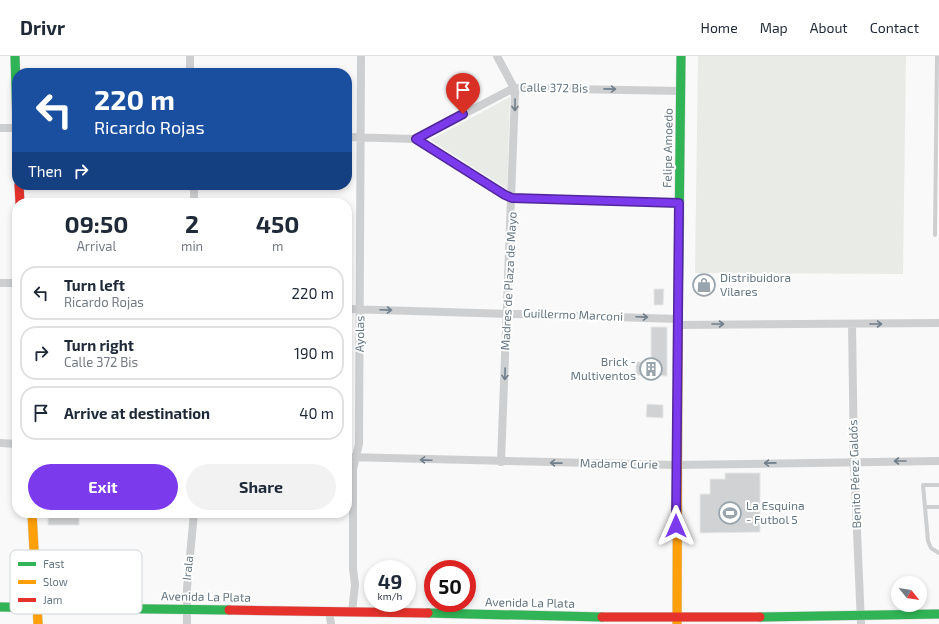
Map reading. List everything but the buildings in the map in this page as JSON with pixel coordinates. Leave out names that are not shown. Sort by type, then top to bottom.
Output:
[{"type":"main road","points":[[15,56],[15,68]]},
{"type":"main road","name":"Felipe Amoedo","points":[[677,621],[676,465],[679,322],[681,56]]},
{"type":"main road","points":[[32,518],[34,550]]},
{"type":"main road","name":"Avenida La Plata","points":[[0,607],[10,607]]},
{"type":"main road","name":"Avenida La Plata","points":[[142,609],[330,611],[502,619],[677,621],[860,614],[939,614]]},
{"type":"main road","points":[[37,614],[38,624]]},
{"type":"street","points":[[190,56],[190,68]]},
{"type":"street","name":"Ayolas","points":[[352,456],[359,444],[361,56]]},
{"type":"street","name":"Madres de Plaza de Mayo","points":[[497,56],[514,88],[512,198],[501,462]]},
{"type":"street","name":"Calle 372 Bis","points":[[416,139],[514,88],[680,91]]},
{"type":"street","points":[[0,128],[12,128]]},
{"type":"street","points":[[352,137],[416,139],[512,198],[679,203]]},
{"type":"street","points":[[0,283],[12,283]]},
{"type":"street","name":"Guillermo Marconi","points":[[352,309],[507,313],[679,322],[852,324],[939,323]]},
{"type":"street","name":"Benito Pérez Galdós","points":[[852,324],[854,461],[861,624]]},
{"type":"street","points":[[0,443],[12,444]]},
{"type":"street","name":"Madame Curie","points":[[352,458],[676,465],[854,461],[939,461]]},
{"type":"street","name":"Ayolas","points":[[352,464],[353,570],[355,585],[352,612]]},
{"type":"street","name":"Irala","points":[[187,624],[186,609],[194,518]]},
{"type":"street","points":[[330,611],[330,624]]},
{"type":"lane","points":[[935,235],[937,56]]},
{"type":"lane","points":[[939,485],[923,485],[928,541],[931,548],[939,553]]},
{"type":"lane","points":[[924,507],[939,507]]},
{"type":"shaded area","points":[[698,56],[906,56],[903,274],[695,273]]},
{"type":"shaded area","points":[[510,97],[507,189],[430,140]]},
{"type":"traffic: fast","points":[[15,56],[15,68]]},
{"type":"traffic: fast","points":[[678,328],[681,56]]},
{"type":"traffic: fast","points":[[0,607],[10,607]]},
{"type":"traffic: fast","points":[[142,609],[229,610]]},
{"type":"traffic: fast","points":[[428,613],[602,617]]},
{"type":"traffic: fast","points":[[760,617],[939,614]]},
{"type":"traffic: slow","points":[[677,624],[678,328]]},
{"type":"traffic: slow","points":[[32,518],[34,550]]},
{"type":"traffic: slow","points":[[37,614],[38,624]]},
{"type":"traffic: jam","points":[[19,190],[20,198]]},
{"type":"traffic: jam","points":[[229,610],[428,613]]},
{"type":"traffic: jam","points":[[602,617],[760,617]]},
{"type":"place","name":"Distribuidora Vilares","points":[[704,285]]},
{"type":"place","name":"Brick - Multiventos","points":[[651,369]]},
{"type":"place","name":"La Esquina - Futbol 5","points":[[730,513]]},
{"type":"route","points":[[463,114],[416,139],[449,161],[512,198],[679,203],[676,526]]}]
